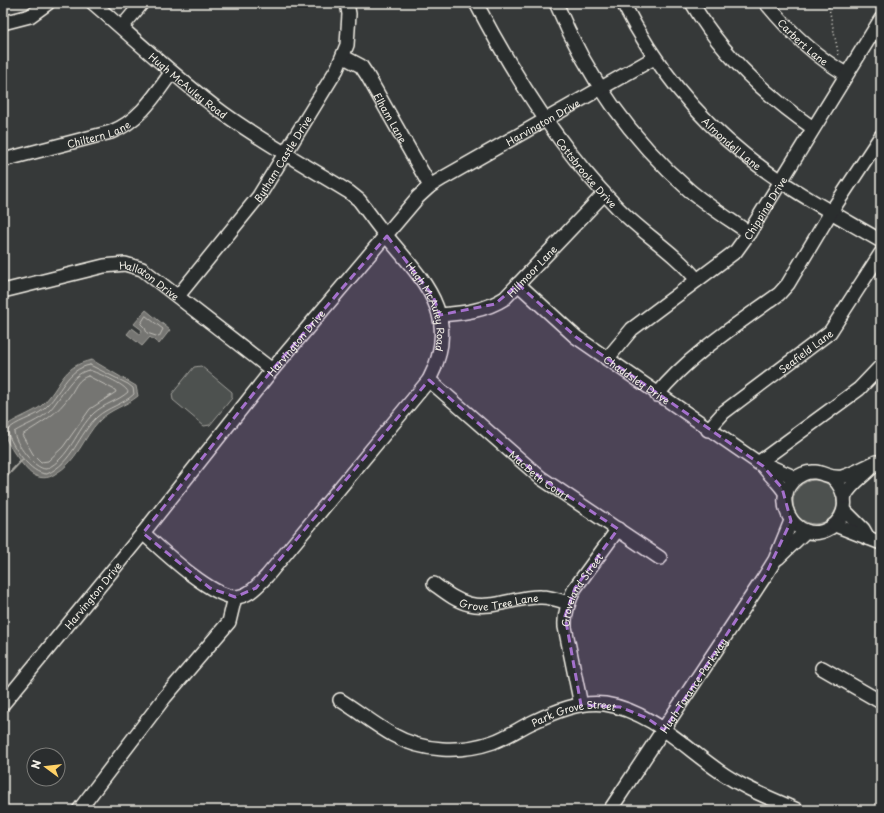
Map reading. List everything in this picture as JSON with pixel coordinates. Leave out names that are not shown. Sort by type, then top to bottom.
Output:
[{"type":"street","points":[[3,23],[30,16],[48,3]]},
{"type":"street","name":"Hugh McAuley Road","points":[[93,3],[122,27],[172,73],[223,113],[349,192],[359,200],[411,265],[433,296],[440,315],[442,335],[440,351],[429,380],[260,584],[248,594],[235,597]]},
{"type":"street","points":[[122,27],[142,3]]},
{"type":"street","name":"Bytham Castle Drive","points":[[178,296],[259,196],[344,57],[349,34],[349,14],[347,3]]},
{"type":"street","name":"Cottsbrooke Drive","points":[[476,3],[507,57],[548,120],[587,174],[628,218],[683,263],[697,280]]},
{"type":"street","points":[[556,3],[583,60],[624,122],[664,165],[690,190],[749,233]]},
{"type":"street","name":"Almondell Lane","points":[[623,3],[654,58],[699,114],[745,155],[831,212],[881,241]]},
{"type":"street","points":[[692,3],[728,54],[750,78],[790,112],[813,128]]},
{"type":"street","name":"Carbert Lane","points":[[766,3],[802,42],[842,71]]},
{"type":"street","name":"Chipping Drive","points":[[607,359],[632,329],[736,251],[749,233],[813,128],[842,71],[881,19]]},
{"type":"street","name":"Elham Lane","points":[[344,57],[361,66],[368,75],[430,186]]},
{"type":"street","name":"Harvington Drive","points":[[3,704],[143,533],[272,370],[387,236],[403,213],[430,186],[548,120],[654,58]]},
{"type":"street","name":"Chiltern Lane","points":[[3,160],[111,132],[124,127],[142,112],[172,73]]},
{"type":"street","points":[[657,395],[668,381],[685,366],[779,294],[798,270],[831,212],[881,136]]},
{"type":"street","name":"Hillmoor Lane","points":[[440,315],[461,314],[495,304],[505,298],[604,194]]},
{"type":"street","name":"Seafield Lane","points":[[708,430],[724,412],[830,332],[881,253]]},
{"type":"street","name":"Hallaton Drive","points":[[3,291],[104,266],[125,264],[142,269],[272,370]]},
{"type":"street","name":"Chaddsley Drive","points":[[518,284],[576,337],[657,395],[761,464],[796,478]]},
{"type":"street","points":[[761,464],[859,389],[881,366]]},
{"type":"street","name":"MacBeth Court","points":[[429,380],[541,478],[660,558]]},
{"type":"street","points":[[832,477],[842,477],[878,461]]},
{"type":"street","points":[[845,496],[842,488],[832,477],[814,471],[804,473],[796,478],[790,485],[786,494],[785,504],[791,521],[798,527],[806,531],[816,532],[826,530],[835,525],[844,510],[845,496],[848,489],[866,474],[878,461]]},
{"type":"street","name":"Chaddsley Drive","points":[[761,464],[786,494]]},
{"type":"street","points":[[844,510],[863,530],[868,538]]},
{"type":"street","name":"Hugh Torance Parkway","points":[[610,810],[775,560],[791,521]]},
{"type":"street","points":[[835,525],[881,543]]},
{"type":"street","name":"Groveland Street","points":[[581,705],[565,627],[565,616],[568,603],[582,578],[618,529]]},
{"type":"street","name":"Hugh Torance Parkway","points":[[775,560],[806,531]]},
{"type":"street","points":[[79,810],[165,698],[229,622],[235,597],[210,588],[143,533]]},
{"type":"street","name":"Grove Tree Lane","points":[[434,584],[455,599],[471,605],[489,605],[540,597],[556,599],[568,603]]},
{"type":"street","points":[[822,668],[881,702]]},
{"type":"street","name":"Park Grove Street","points":[[340,700],[396,736],[422,746],[445,749],[470,748],[494,742],[556,711],[581,705],[604,704],[620,707],[647,718],[720,772],[750,790],[797,810]]},
{"type":"path","points":[[828,3],[839,63],[842,71]]},
{"type":"highlighted area","points":[[387,236],[433,296],[440,315],[495,304],[518,284],[576,337],[763,466],[782,488],[791,521],[765,576],[664,730],[647,718],[620,707],[581,705],[565,616],[575,588],[618,529],[541,478],[429,380],[256,588],[235,597],[210,588],[143,533],[272,370]]},
{"type":"shaded area","points":[[201,366],[232,392],[232,398],[210,425],[204,426],[173,400],[172,394],[194,367]]},
{"type":"shaded area","points":[[819,480],[831,486],[836,494],[836,510],[831,518],[823,523],[811,524],[799,518],[794,510],[793,498],[799,486],[807,481]]},
{"type":"water","points":[[146,310],[170,330],[159,344],[150,337],[142,346],[127,334],[132,328],[140,334],[142,330],[134,324]]},
{"type":"water","points":[[92,360],[136,386],[138,396],[103,417],[93,428],[69,463],[63,469],[47,478],[35,476],[14,453],[6,439],[4,429],[10,423],[42,405],[68,372],[74,367]]},
{"type":"waterway","points":[[3,480],[22,460]]}]
